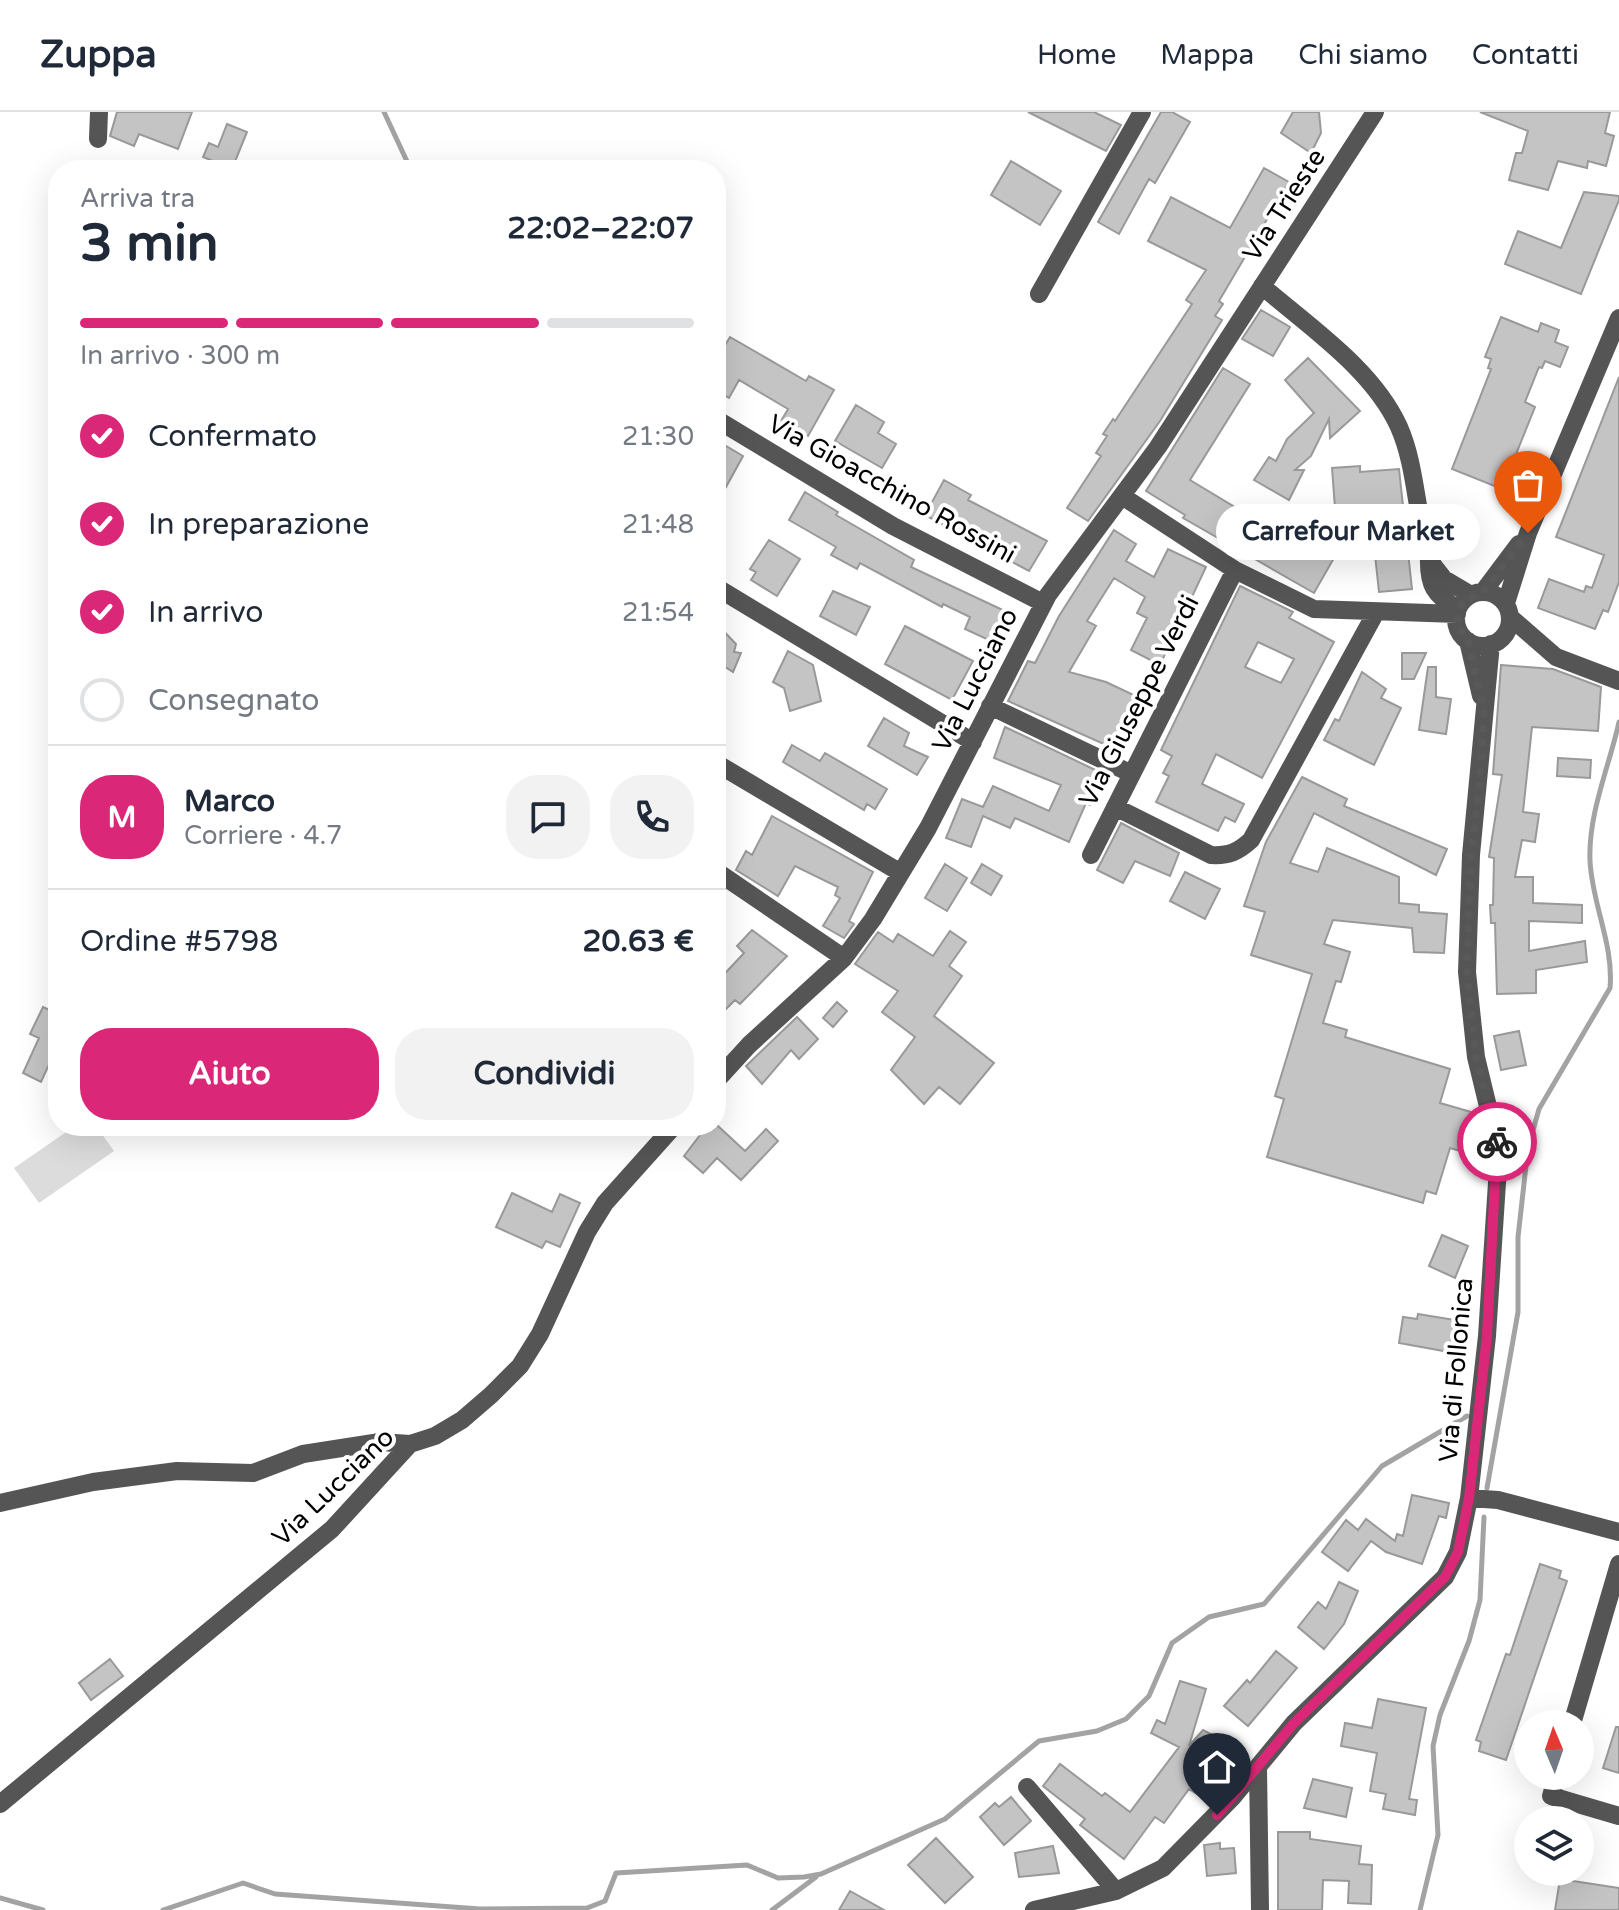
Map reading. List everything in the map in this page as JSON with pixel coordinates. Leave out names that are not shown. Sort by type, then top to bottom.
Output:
[{"type":"street","points":[[98,139],[99,112]]},
{"type":"street","points":[[1039,294],[1142,112]]},
{"type":"street","name":"Via Trieste","points":[[1262,286],[1375,112]]},
{"type":"street","points":[[1262,286],[1339,354],[1384,399],[1399,428],[1408,457],[1429,554],[1440,575],[1467,602]]},
{"type":"street","name":"Via Lucciano","points":[[726,1070],[844,958],[901,873],[973,742],[1043,603],[1158,447],[1262,286]]},
{"type":"street","points":[[1498,640],[1528,533],[1619,318]]},
{"type":"street","name":"Via Gioacchino Rossini","points":[[726,425],[893,526],[1043,603]]},
{"type":"street","points":[[1122,496],[1235,570],[1314,609],[1376,612],[1467,602],[1496,595],[1546,650]]},
{"type":"street","points":[[1528,533],[1467,602],[1458,627],[1468,641],[1498,640],[1546,650],[1581,668],[1619,681]]},
{"type":"street","name":"Via Giuseppe Verdi","points":[[1091,855],[1235,570]]},
{"type":"street","points":[[726,593],[973,742]]},
{"type":"street","points":[[1115,807],[1211,855],[1240,851],[1251,840],[1376,612]]},
{"type":"street","name":"Via di Follonica","points":[[1034,1910],[1116,1901],[1163,1868],[1186,1848],[1294,1723],[1445,1577],[1458,1552],[1469,1498],[1487,1336],[1499,1152],[1476,1057],[1467,972],[1471,855],[1480,783],[1484,710],[1498,640]]},
{"type":"street","name":"Via di Follonica","points":[[1468,641],[1484,710]]},
{"type":"street","points":[[990,706],[1132,774]]},
{"type":"street","points":[[726,769],[901,873]]},
{"type":"street","points":[[726,878],[844,958]]},
{"type":"street","name":"Via Lucciano","points":[[0,1804],[332,1529],[410,1444],[435,1436],[462,1420],[520,1366],[540,1334],[587,1232],[605,1203],[665,1136]]},
{"type":"street","points":[[0,1503],[93,1482],[177,1471],[253,1473],[303,1454],[380,1442],[410,1444]]},
{"type":"street","points":[[1469,1498],[1498,1500],[1619,1532]]},
{"type":"street","points":[[1576,1710],[1619,1564]]},
{"type":"street","points":[[1258,1767],[1260,1910]]},
{"type":"street","points":[[1027,1787],[1116,1901]]},
{"type":"street","points":[[1553,1790],[1551,1796],[1619,1816]]},
{"type":"shaded area","points":[[60,1136],[103,1136],[114,1151],[39,1203],[14,1168]]},
{"type":"building","points":[[117,112],[192,112],[178,149],[139,134],[134,146],[110,136]]},
{"type":"building","points":[[1028,112],[1094,112],[1121,125],[1106,151]]},
{"type":"building","points":[[1161,112],[1172,112],[1190,122],[1155,183],[1149,179],[1119,234],[1098,222]]},
{"type":"building","points":[[1293,112],[1319,112],[1321,133],[1311,153],[1281,133]]},
{"type":"building","points":[[1480,112],[1610,112],[1605,133],[1614,136],[1606,166],[1588,161],[1587,168],[1558,161],[1548,190],[1509,180],[1516,153],[1522,153],[1528,131]]},
{"type":"building","points":[[227,124],[247,132],[236,160],[203,157],[209,143],[218,147]]},
{"type":"building","points":[[1011,161],[1061,191],[1040,225],[991,195]]},
{"type":"building","points":[[1264,168],[1289,182],[1219,301],[1223,304],[1215,316],[1222,320],[1160,421],[1088,521],[1067,508],[1101,456],[1096,453],[1107,436],[1103,434],[1113,419],[1115,421],[1192,304],[1186,300],[1206,270],[1148,241],[1171,197],[1230,228]]},
{"type":"building","points":[[1584,192],[1619,196],[1619,200],[1581,294],[1505,264],[1518,231],[1561,248]]},
{"type":"building","points":[[1261,310],[1290,327],[1273,356],[1242,339]]},
{"type":"building","points":[[1501,317],[1538,332],[1541,323],[1559,330],[1555,342],[1568,347],[1560,367],[1545,361],[1542,368],[1539,367],[1525,402],[1535,407],[1502,489],[1452,469],[1491,369],[1488,368],[1491,359],[1485,357]]},
{"type":"building","points":[[730,337],[806,381],[809,376],[834,390],[808,436],[781,421],[788,409],[739,380],[729,398],[726,396],[726,344]]},
{"type":"building","points":[[1308,358],[1360,411],[1330,438],[1329,419],[1311,456],[1295,470],[1304,470],[1289,500],[1254,480],[1269,457],[1276,461],[1287,439],[1314,413],[1285,380]]},
{"type":"building","points":[[1223,368],[1250,384],[1190,480],[1273,530],[1275,526],[1334,558],[1314,593],[1183,518],[1185,515],[1146,491]]},
{"type":"building","points":[[1619,377],[1619,582],[1608,612],[1603,610],[1595,629],[1538,608],[1549,579],[1584,592],[1586,586],[1592,588],[1604,555],[1556,537]]},
{"type":"building","points":[[856,405],[884,422],[878,433],[896,444],[882,468],[835,441]]},
{"type":"building","points":[[726,446],[743,456],[726,487]]},
{"type":"building","points":[[1360,466],[1360,472],[1399,469],[1412,589],[1379,592],[1375,555],[1380,554],[1377,518],[1336,521],[1332,468]]},
{"type":"building","points":[[944,480],[971,495],[968,500],[1047,541],[1029,571],[925,515]]},
{"type":"building","points":[[805,492],[838,512],[836,515],[914,560],[911,567],[1007,612],[993,642],[965,629],[970,617],[943,604],[942,607],[860,563],[857,569],[831,555],[836,547],[789,520]]},
{"type":"building","points":[[1114,530],[1136,544],[1126,561],[1154,577],[1168,549],[1206,567],[1160,665],[1131,650],[1147,618],[1137,613],[1145,597],[1114,578],[1087,621],[1096,626],[1069,672],[1106,682],[1142,699],[1117,750],[1008,701],[1028,661],[1035,663],[1059,616]]},
{"type":"building","points":[[769,540],[800,559],[777,596],[751,580],[756,572],[750,569]]},
{"type":"building","points":[[1240,586],[1293,612],[1289,618],[1334,642],[1262,778],[1216,754],[1202,784],[1244,804],[1235,822],[1225,817],[1218,831],[1156,802],[1169,776],[1163,773],[1172,756],[1161,750]],"holes":[[[1258,642],[1294,659],[1281,683],[1245,667]]]},
{"type":"building","points":[[833,591],[870,607],[856,635],[820,616]]},
{"type":"building","points":[[905,626],[973,661],[952,700],[885,664]]},
{"type":"building","points":[[726,634],[736,644],[734,652],[741,653],[733,672],[726,667]]},
{"type":"building","points":[[788,651],[813,665],[821,701],[790,711],[784,688],[773,682]]},
{"type":"building","points":[[1402,653],[1426,653],[1414,679],[1402,679]]},
{"type":"building","points":[[1501,665],[1553,669],[1601,687],[1598,731],[1532,727],[1523,812],[1539,814],[1535,842],[1522,840],[1515,877],[1533,877],[1533,903],[1582,905],[1582,923],[1529,921],[1529,951],[1585,941],[1587,962],[1536,970],[1536,993],[1497,994],[1495,923],[1491,923],[1490,905],[1493,905],[1494,858],[1489,857],[1502,775],[1493,774]]},
{"type":"building","points":[[1428,667],[1436,667],[1436,697],[1451,699],[1446,734],[1419,730]]},
{"type":"building","points":[[1362,672],[1386,689],[1381,698],[1401,708],[1374,765],[1324,740],[1335,719],[1339,721]]},
{"type":"building","points":[[884,718],[909,733],[904,746],[928,757],[917,775],[868,746]]},
{"type":"building","points":[[1005,727],[1106,775],[1090,805],[1086,803],[1069,842],[1015,818],[1010,828],[983,816],[971,847],[946,838],[962,799],[983,807],[993,786],[1049,811],[1061,785],[994,758]]},
{"type":"building","points":[[792,745],[820,761],[825,753],[887,789],[875,809],[867,804],[864,810],[783,762]]},
{"type":"building","points":[[1558,758],[1591,760],[1590,778],[1557,776]]},
{"type":"building","points":[[1302,777],[1347,799],[1344,806],[1447,849],[1436,875],[1314,813],[1290,863],[1318,872],[1327,848],[1399,877],[1399,903],[1419,905],[1419,912],[1447,914],[1444,953],[1414,952],[1412,928],[1333,920],[1324,944],[1350,952],[1341,982],[1336,981],[1323,1023],[1347,1030],[1345,1037],[1450,1069],[1440,1103],[1478,1114],[1467,1153],[1450,1148],[1436,1194],[1426,1191],[1423,1203],[1267,1157],[1284,1099],[1275,1096],[1312,974],[1251,955],[1265,912],[1244,906],[1266,842]]},
{"type":"building","points":[[772,816],[873,872],[849,921],[854,924],[844,938],[823,926],[840,898],[835,895],[838,887],[795,866],[778,896],[736,870],[746,851],[752,855]]},
{"type":"building","points":[[1121,823],[1179,853],[1170,876],[1135,861],[1123,883],[1097,870]]},
{"type":"building","points":[[945,864],[967,878],[947,911],[925,898]]},
{"type":"building","points":[[982,864],[1002,876],[991,895],[971,883]]},
{"type":"building","points":[[1185,872],[1220,889],[1205,919],[1170,901]]},
{"type":"building","points":[[752,930],[787,956],[740,1004],[735,1000],[726,1009],[726,972],[744,953],[737,946]]},
{"type":"building","points":[[950,931],[966,942],[949,966],[962,976],[934,1016],[994,1063],[960,1104],[939,1087],[924,1104],[891,1070],[915,1037],[882,1012],[898,991],[855,964],[878,932],[893,942],[898,934],[933,956]]},
{"type":"building","points":[[837,1002],[847,1011],[833,1027],[823,1018]]},
{"type":"building","points":[[43,1007],[48,1009],[48,1067],[41,1082],[23,1073],[39,1038],[30,1034]]},
{"type":"building","points":[[797,1017],[818,1039],[799,1059],[791,1050],[762,1084],[746,1066]]},
{"type":"building","points":[[1519,1031],[1526,1065],[1501,1070],[1494,1036]]},
{"type":"building","points":[[766,1129],[778,1141],[741,1180],[717,1158],[703,1173],[684,1156],[699,1136],[726,1136],[726,1133],[745,1151]]},
{"type":"building","points":[[512,1193],[552,1212],[560,1194],[580,1203],[560,1247],[546,1241],[542,1248],[496,1227]]},
{"type":"building","points":[[1442,1235],[1468,1246],[1455,1278],[1429,1266]]},
{"type":"building","points":[[1418,1314],[1455,1320],[1449,1352],[1399,1343],[1403,1317],[1417,1319]]},
{"type":"building","points":[[1412,1495],[1449,1503],[1446,1518],[1439,1516],[1422,1564],[1386,1552],[1371,1541],[1348,1571],[1322,1552],[1346,1520],[1358,1530],[1366,1519],[1395,1541],[1397,1534],[1403,1536]]},
{"type":"building","points":[[1540,1564],[1561,1571],[1559,1578],[1567,1581],[1523,1710],[1514,1710],[1514,1737],[1506,1760],[1479,1751],[1481,1742],[1476,1740],[1506,1654],[1510,1655]]},
{"type":"building","points":[[1339,1582],[1358,1591],[1344,1624],[1324,1649],[1298,1627],[1318,1602],[1326,1609]]},
{"type":"building","points":[[1276,1651],[1297,1668],[1248,1726],[1224,1706],[1247,1680],[1250,1683]]},
{"type":"building","points":[[110,1659],[123,1676],[91,1700],[79,1683]]},
{"type":"building","points":[[1180,1681],[1206,1689],[1189,1746],[1203,1730],[1235,1747],[1205,1799],[1189,1789],[1164,1823],[1155,1817],[1124,1859],[1080,1825],[1085,1819],[1043,1786],[1060,1764],[1102,1796],[1105,1793],[1130,1812],[1179,1747],[1151,1733],[1157,1720],[1165,1724]]},
{"type":"building","points":[[1378,1699],[1426,1708],[1409,1799],[1417,1800],[1415,1815],[1383,1809],[1386,1794],[1370,1791],[1377,1753],[1341,1746],[1345,1723],[1372,1728]]},
{"type":"building","points":[[1616,1727],[1619,1727],[1619,1773],[1603,1768]]},
{"type":"building","points":[[1313,1779],[1352,1788],[1346,1817],[1304,1808]]},
{"type":"building","points":[[1011,1797],[1031,1821],[1004,1845],[980,1817],[995,1803],[999,1807]]},
{"type":"building","points":[[1278,1832],[1310,1832],[1310,1839],[1361,1846],[1359,1864],[1372,1865],[1371,1904],[1348,1903],[1349,1881],[1323,1880],[1322,1910],[1278,1910]]},
{"type":"building","points":[[936,1838],[973,1877],[945,1903],[908,1865]]},
{"type":"building","points":[[1220,1843],[1220,1849],[1234,1848],[1236,1873],[1207,1876],[1204,1845]]},
{"type":"building","points":[[1053,1846],[1059,1873],[1019,1877],[1015,1853]]},
{"type":"building","points":[[1594,1884],[1619,1888],[1619,1910],[1555,1910],[1559,1886]]},
{"type":"building","points":[[850,1891],[884,1910],[839,1910]]},
{"type":"waterway","points":[[384,112],[406,160]]},
{"type":"waterway","points":[[1487,1488],[1518,1312],[1518,1237],[1528,1148],[1539,1109],[1610,988],[1609,956],[1592,877],[1590,843],[1619,722]]},
{"type":"waterway","points":[[163,1910],[243,1883],[275,1894],[480,1909],[587,1908],[605,1901],[616,1873],[747,1865],[778,1878],[821,1874],[945,1819],[1039,1741],[1097,1731],[1126,1719],[1149,1696],[1172,1643],[1209,1617],[1264,1604],[1382,1466],[1467,1416]]},
{"type":"waterway","points":[[1420,1910],[1438,1835],[1433,1746],[1440,1715],[1469,1641],[1480,1600],[1484,1517]]},
{"type":"waterway","points":[[772,1910],[816,1877]]},
{"type":"waterway","points":[[0,1898],[43,1910]]},
{"type":"way so far","points":[[1497,1142],[1476,1057],[1467,972],[1471,855],[1480,783],[1484,710],[1468,641],[1459,631],[1456,618],[1463,601],[1477,592],[1483,592],[1528,533]]},
{"type":"place","name":"Carrefour Market","points":[[1528,533]]},
{"type":"route","points":[[1217,1815],[1294,1723],[1445,1577],[1458,1552],[1469,1498],[1487,1336],[1499,1152],[1497,1142]]}]
